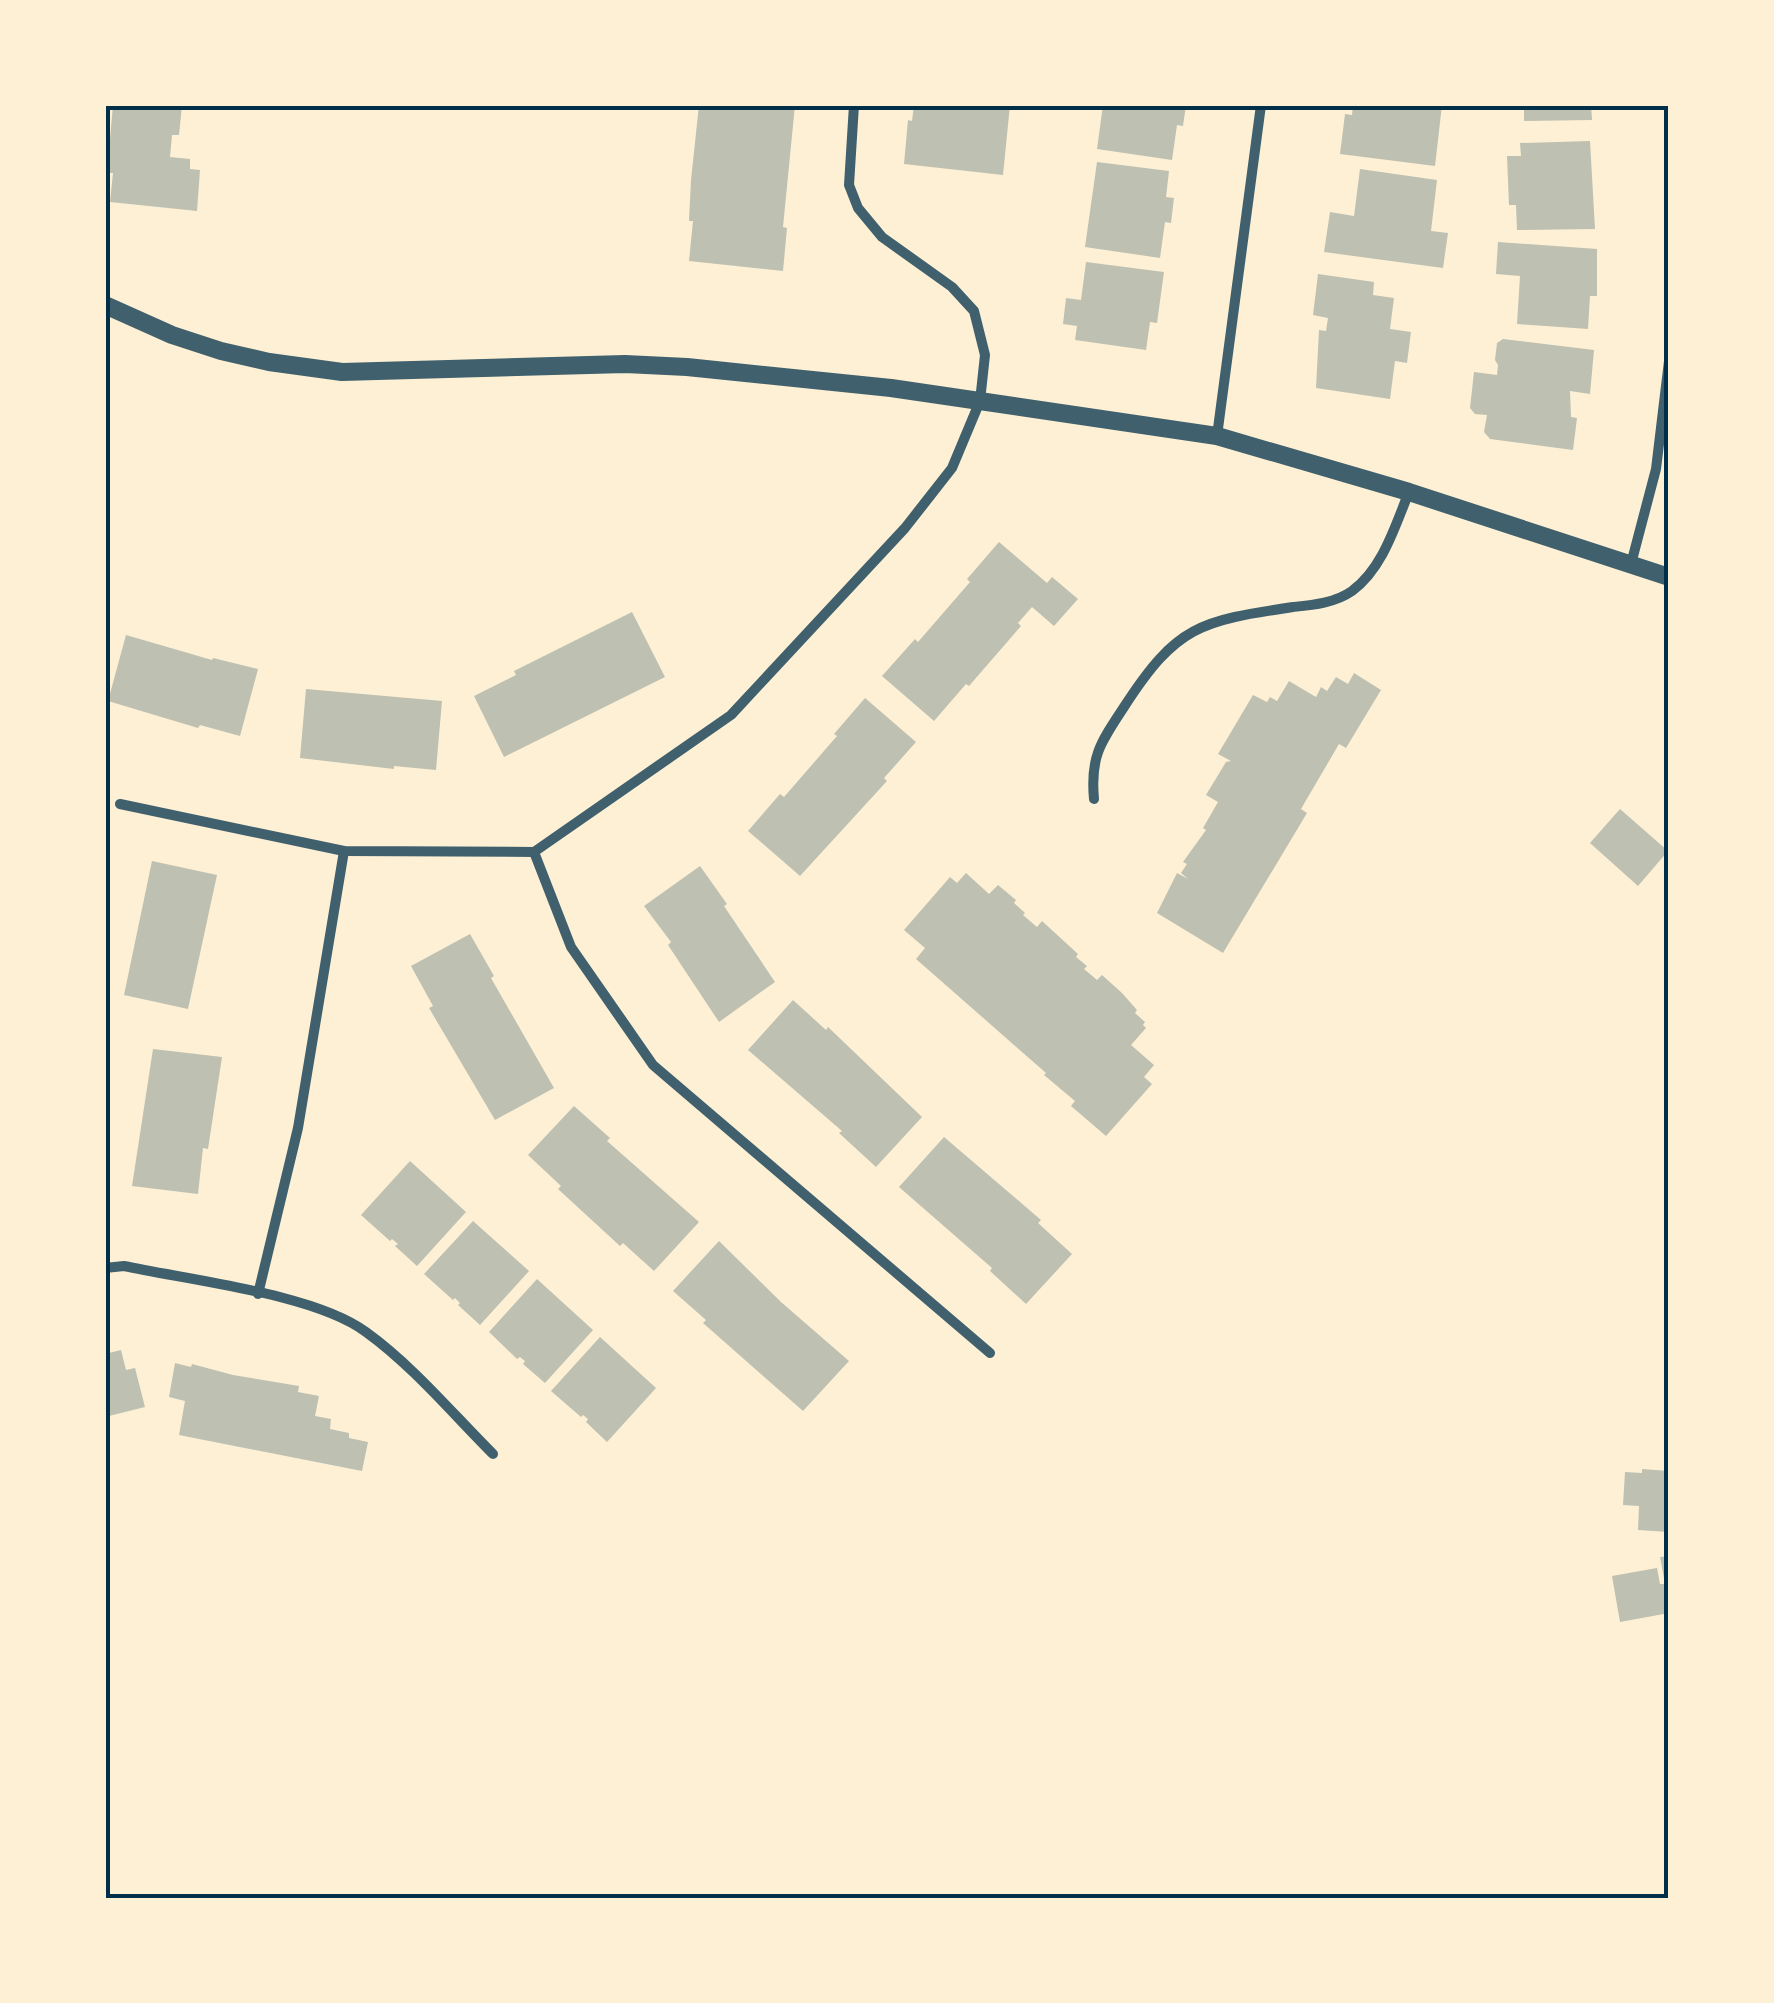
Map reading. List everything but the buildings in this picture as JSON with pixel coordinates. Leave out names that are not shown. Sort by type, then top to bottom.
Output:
[{"type":"street","points":[[120,804],[344,851],[534,852],[731,716],[905,528],[952,468],[980,401],[985,355],[974,311],[952,287],[882,237],[858,208],[849,185],[854,105]]},
{"type":"street","points":[[1217,436],[1262,105]]},
{"type":"street","points":[[105,306],[172,335],[221,350],[270,362],[342,372],[625,364],[687,366],[891,388],[1217,436],[1409,492],[1669,577]]},
{"type":"street","points":[[1631,564],[1656,470],[1669,361]]},
{"type":"street","points":[[1094,798],[1092,769],[1106,736],[1149,668],[1170,645],[1190,630],[1216,620],[1325,603],[1350,592],[1368,575],[1384,551],[1409,492]]},
{"type":"street","points":[[258,1294],[298,1128],[344,851]]},
{"type":"street","points":[[534,852],[571,947],[653,1065],[990,1352]]},
{"type":"street","points":[[105,1268],[124,1266],[324,1308],[364,1330],[398,1359],[493,1454]]}]
